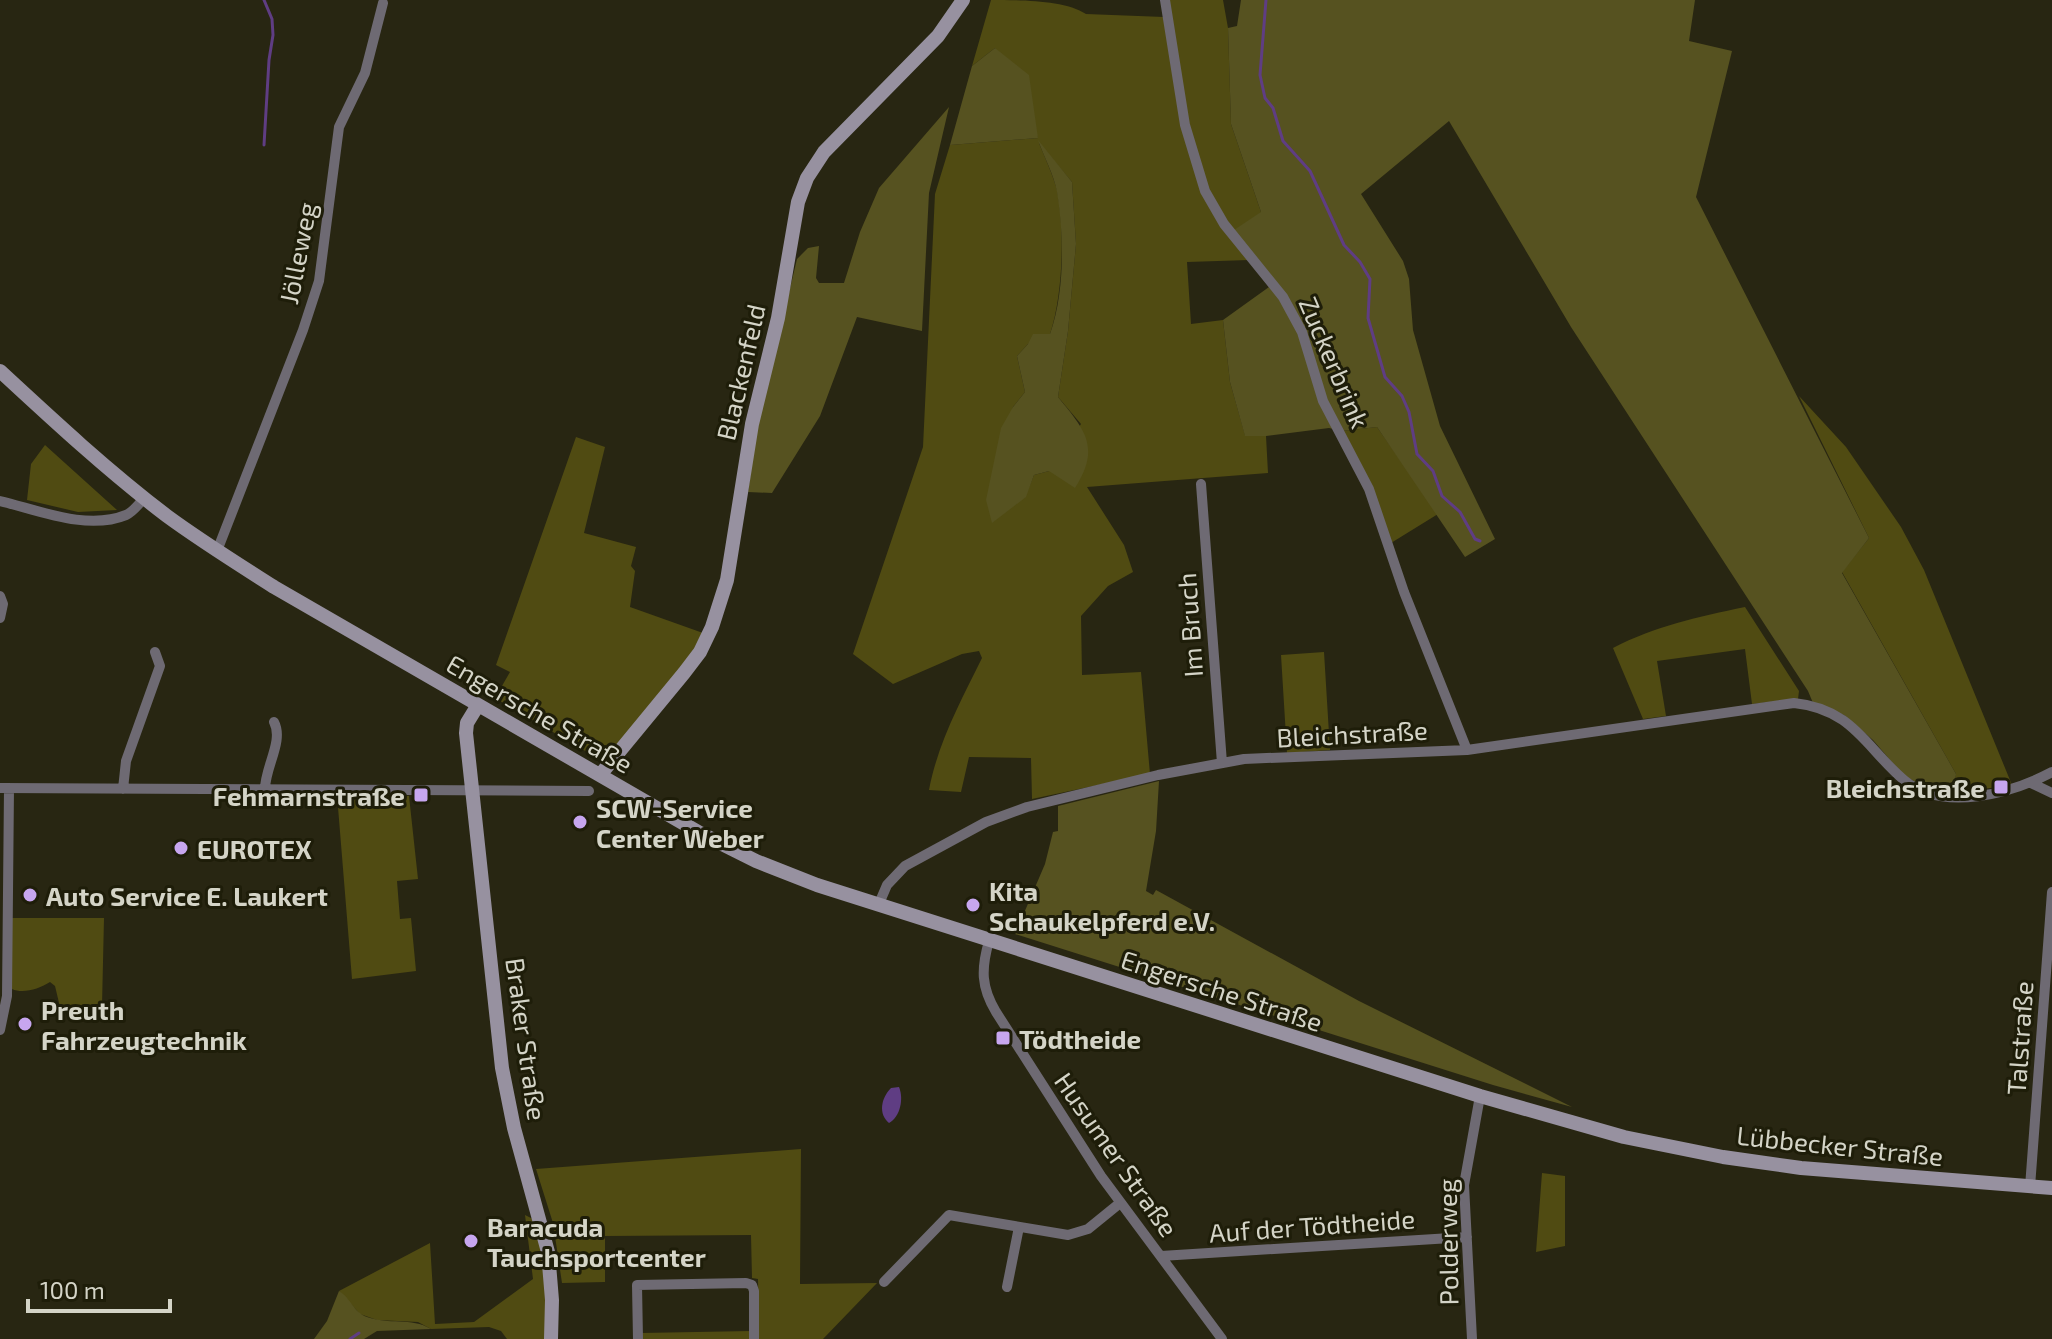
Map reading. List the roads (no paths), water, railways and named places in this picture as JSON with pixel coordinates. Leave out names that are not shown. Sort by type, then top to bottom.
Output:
[{"type":"main road","name":"Blackenfeld","points":[[600,775],[700,652],[712,627],[727,580],[749,437],[778,318],[798,202],[807,178],[824,152],[938,36],[963,0]]},
{"type":"main road","name":"Engersche Straße","points":[[0,371],[144,498],[217,551],[700,833],[756,861],[878,906],[1480,1096],[1624,1137]]},
{"type":"main road","name":"Braker Straße","points":[[478,705],[466,728],[502,1068],[514,1128],[548,1252],[551,1339]]},
{"type":"main road","name":"Lübbecker Straße","points":[[1624,1137],[1723,1157],[1801,1168],[2052,1188]]},
{"type":"street","name":"Zuckerbrink","points":[[1165,0],[1185,125],[1205,191],[1224,224],[1283,297],[1302,332],[1323,401],[1369,489],[1404,592],[1467,750]]},
{"type":"street","name":"Jölleweg","points":[[217,551],[319,281],[341,117],[365,73],[383,3]]},
{"type":"street","name":"Im Bruch","points":[[1201,484],[1222,763]]},
{"type":"street","points":[[0,501],[72,519],[96,520],[126,515],[144,498]]},
{"type":"street","points":[[0,596],[3,604],[0,618]]},
{"type":"street","points":[[123,789],[126,761],[160,666],[155,652]]},
{"type":"street","name":"Bleichstraße","points":[[878,906],[887,885],[905,866],[986,822],[1027,807],[1244,759],[1467,750],[1794,703],[1827,712],[1847,723],[1867,739],[1902,778],[1925,792],[1963,797],[2016,789],[2052,772]]},
{"type":"street","points":[[265,789],[267,770],[278,734],[274,722]]},
{"type":"street","points":[[2031,783],[2052,793]]},
{"type":"street","points":[[0,1030],[3,1002],[5,788],[589,791]]},
{"type":"street","name":"Talstraße","points":[[2030,1187],[2052,892]]},
{"type":"street","name":"Husumer Straße","points":[[989,941],[982,970],[990,1002],[1071,1132],[1222,1339]]},
{"type":"street","name":"Polderweg","points":[[1472,1339],[1464,1185],[1480,1096]]},
{"type":"street","points":[[884,1282],[949,1215],[1068,1235],[1079,1233],[1120,1203]]},
{"type":"street","points":[[1007,1287],[1019,1227]]},
{"type":"street","name":"Auf der Tödtheide","points":[[1161,1256],[1467,1237]]},
{"type":"street","points":[[638,1339],[637,1285],[746,1283],[752,1285],[754,1291],[754,1339]]},
{"type":"waterway","points":[[264,0],[272,19],[273,35],[264,145]]},
{"type":"waterway","points":[[1266,0],[1260,75],[1265,98],[1273,108],[1283,141],[1310,171],[1344,245],[1370,279],[1368,318],[1385,377],[1402,396],[1409,412],[1417,454],[1433,471],[1442,496],[1460,512],[1475,539],[1480,541]]},
{"type":"waterway","points":[[350,1339],[359,1333]]},
{"type":"place","name":"Bleichstraße","points":[[2001,787]]},
{"type":"place","name":"Fehmarnstraße","points":[[421,795]]},
{"type":"place","name":"SCW-Service Center Weber","points":[[580,822]]},
{"type":"place","name":"EUROTEX","points":[[181,848]]},
{"type":"place","name":"Auto Service E. Laukert","points":[[30,895]]},
{"type":"place","name":"Kita Schaukelpferd e.V.","points":[[973,905]]},
{"type":"place","name":"Preuth Fahrzeugtechnik","points":[[25,1024]]},
{"type":"place","name":"Tödtheide","points":[[1003,1038]]},
{"type":"place","name":"Baracuda Tauchsportcenter","points":[[471,1241]]}]
